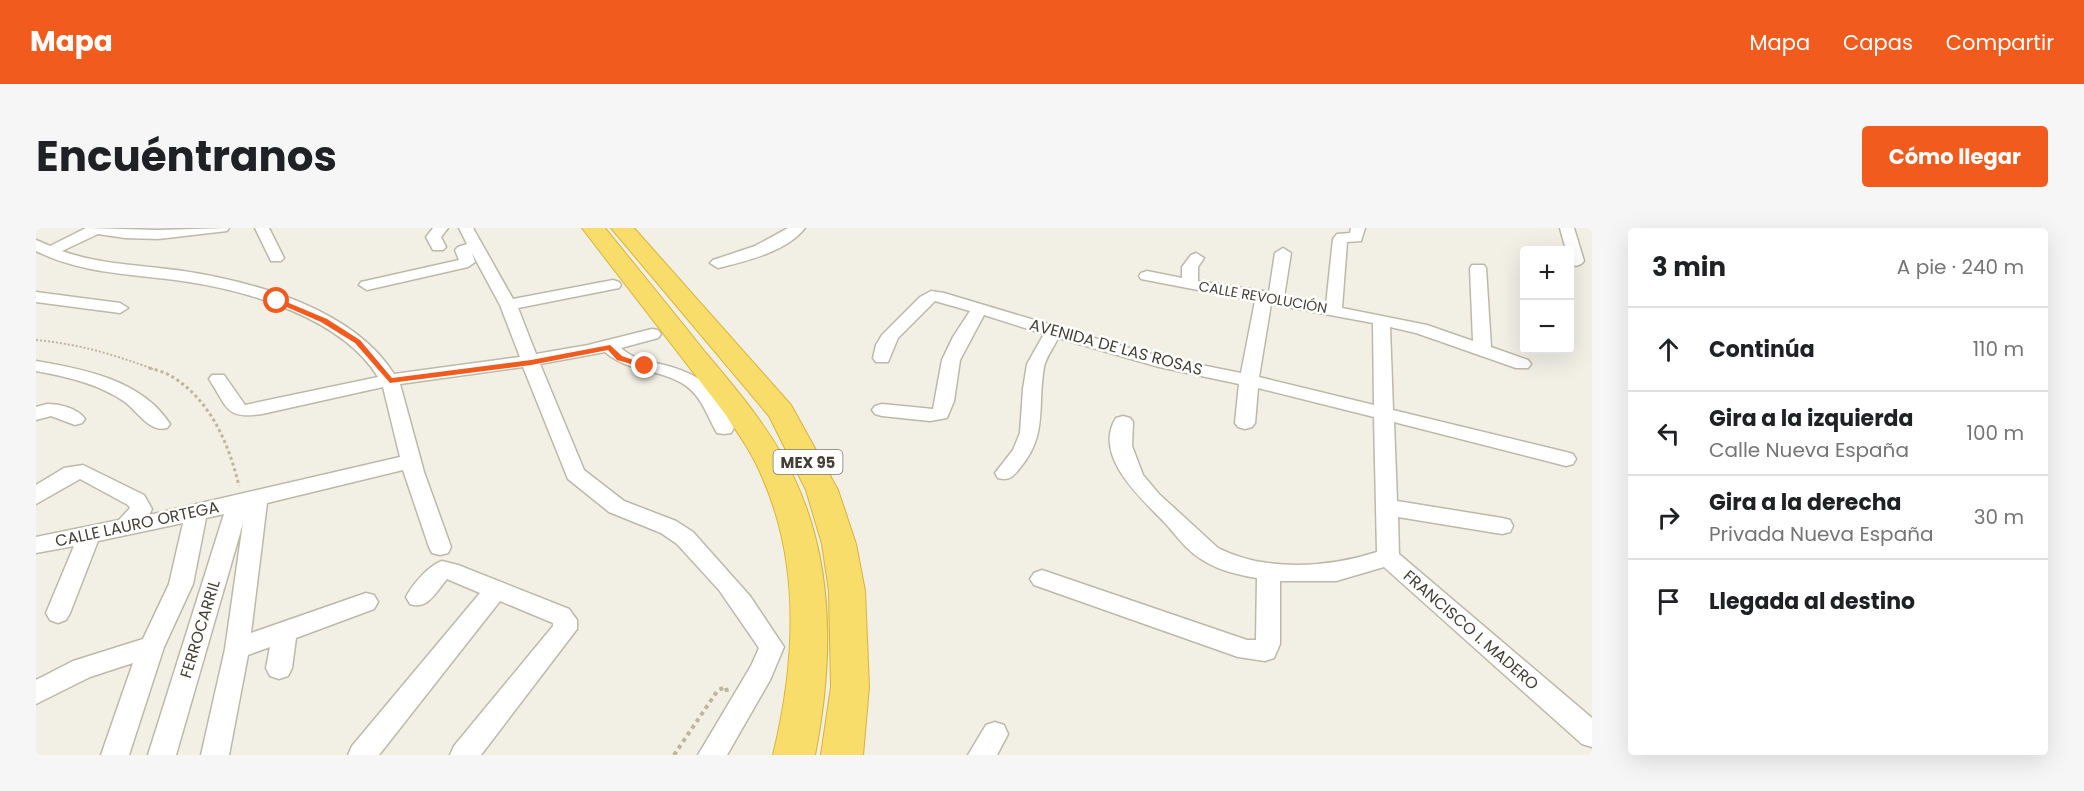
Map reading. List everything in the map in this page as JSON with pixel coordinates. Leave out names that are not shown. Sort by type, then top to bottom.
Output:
[{"type":"highway","name":"MEX 95","points":[[593,228],[732,402],[786,495],[799,547],[810,630],[809,685],[794,755]]},
{"type":"highway","name":"MEX 95","points":[[622,228],[781,412],[822,490],[839,544],[847,591],[850,687],[842,755]]},
{"type":"street","points":[[42,248],[95,229],[134,234],[177,234],[222,228]]},
{"type":"street","points":[[262,228],[276,258]]},
{"type":"street","points":[[438,248],[433,237],[441,228]]},
{"type":"street","points":[[466,228],[508,305],[575,474],[594,493],[623,510],[673,529],[686,538],[738,600],[772,647],[761,672],[712,755]]},
{"type":"street","points":[[718,262],[762,250],[778,243],[798,228]]},
{"type":"street","points":[[1334,310],[1340,239],[1356,237],[1358,228]]},
{"type":"street","points":[[1567,228],[1576,261]]},
{"type":"street","points":[[367,285],[463,264],[466,262],[463,250],[476,247]]},
{"type":"street","points":[[42,248],[87,263],[226,283],[253,291],[324,320],[358,342],[390,381],[411,461],[440,547]]},
{"type":"street","points":[[1245,423],[1249,380],[1283,253]]},
{"type":"street","points":[[1191,285],[1188,274],[1190,265],[1196,258]]},
{"type":"street","points":[[1478,268],[1482,349]]},
{"type":"street","name":"CALLE REVOLUCIÓN","points":[[1147,276],[1270,297],[1421,329],[1522,364]]},
{"type":"street","points":[[508,305],[614,285]]},
{"type":"street","name":"AVENIDA DE LAS ROSAS","points":[[882,358],[883,349],[891,332],[931,296],[1166,363],[1249,380],[1382,414]]},
{"type":"street","points":[[36,297],[120,308]]},
{"type":"street","points":[[882,410],[940,414],[948,393],[949,368],[969,324],[980,309]]},
{"type":"street","name":"FRANCISCO I. MADERO","points":[[1381,320],[1388,557],[1592,735]]},
{"type":"street","points":[[1005,473],[1022,453],[1030,433],[1031,397],[1036,364],[1053,332]]},
{"type":"street","points":[[218,379],[237,408],[243,411],[390,381],[531,362],[610,347],[652,334]]},
{"type":"street","points":[[610,347],[620,358],[628,362],[692,380],[707,398],[724,428]]},
{"type":"street","points":[[36,366],[106,381],[127,394],[160,424]]},
{"type":"street","points":[[36,414],[49,408],[75,419]]},
{"type":"street","points":[[1382,414],[1566,459]]},
{"type":"street","points":[[1122,422],[1119,435],[1124,458],[1136,482],[1155,502],[1177,519],[1197,544],[1212,556],[1269,571],[1336,572],[1388,557]]},
{"type":"street","points":[[215,755],[237,649],[248,500],[411,461]]},
{"type":"street","points":[[36,496],[78,471],[137,500],[141,509],[126,527]]},
{"type":"street","name":"CALLE LAURO ORTEGA","points":[[36,545],[196,513],[248,500]]},
{"type":"street","name":"FERROCARRIL","points":[[162,755],[248,500]]},
{"type":"street","points":[[1386,507],[1502,526]]},
{"type":"street","points":[[115,755],[152,647],[182,584],[196,513]]},
{"type":"street","points":[[58,613],[90,533]]},
{"type":"street","points":[[418,597],[442,570],[450,571],[561,616],[565,620],[565,629],[464,755]]},
{"type":"street","points":[[1042,579],[1247,650],[1265,651],[1268,644],[1269,571]]},
{"type":"street","points":[[362,755],[496,590]]},
{"type":"street","points":[[237,649],[366,602]]},
{"type":"street","points":[[279,668],[285,632]]},
{"type":"street","points":[[36,693],[82,669],[152,647]]},
{"type":"path","points":[[36,340],[70,343],[100,350],[171,376],[207,407],[232,456],[239,483],[248,500]]},
{"type":"route","points":[[277,301],[324,320],[358,342],[390,381],[531,362],[610,347],[620,358],[645,366]]}]
